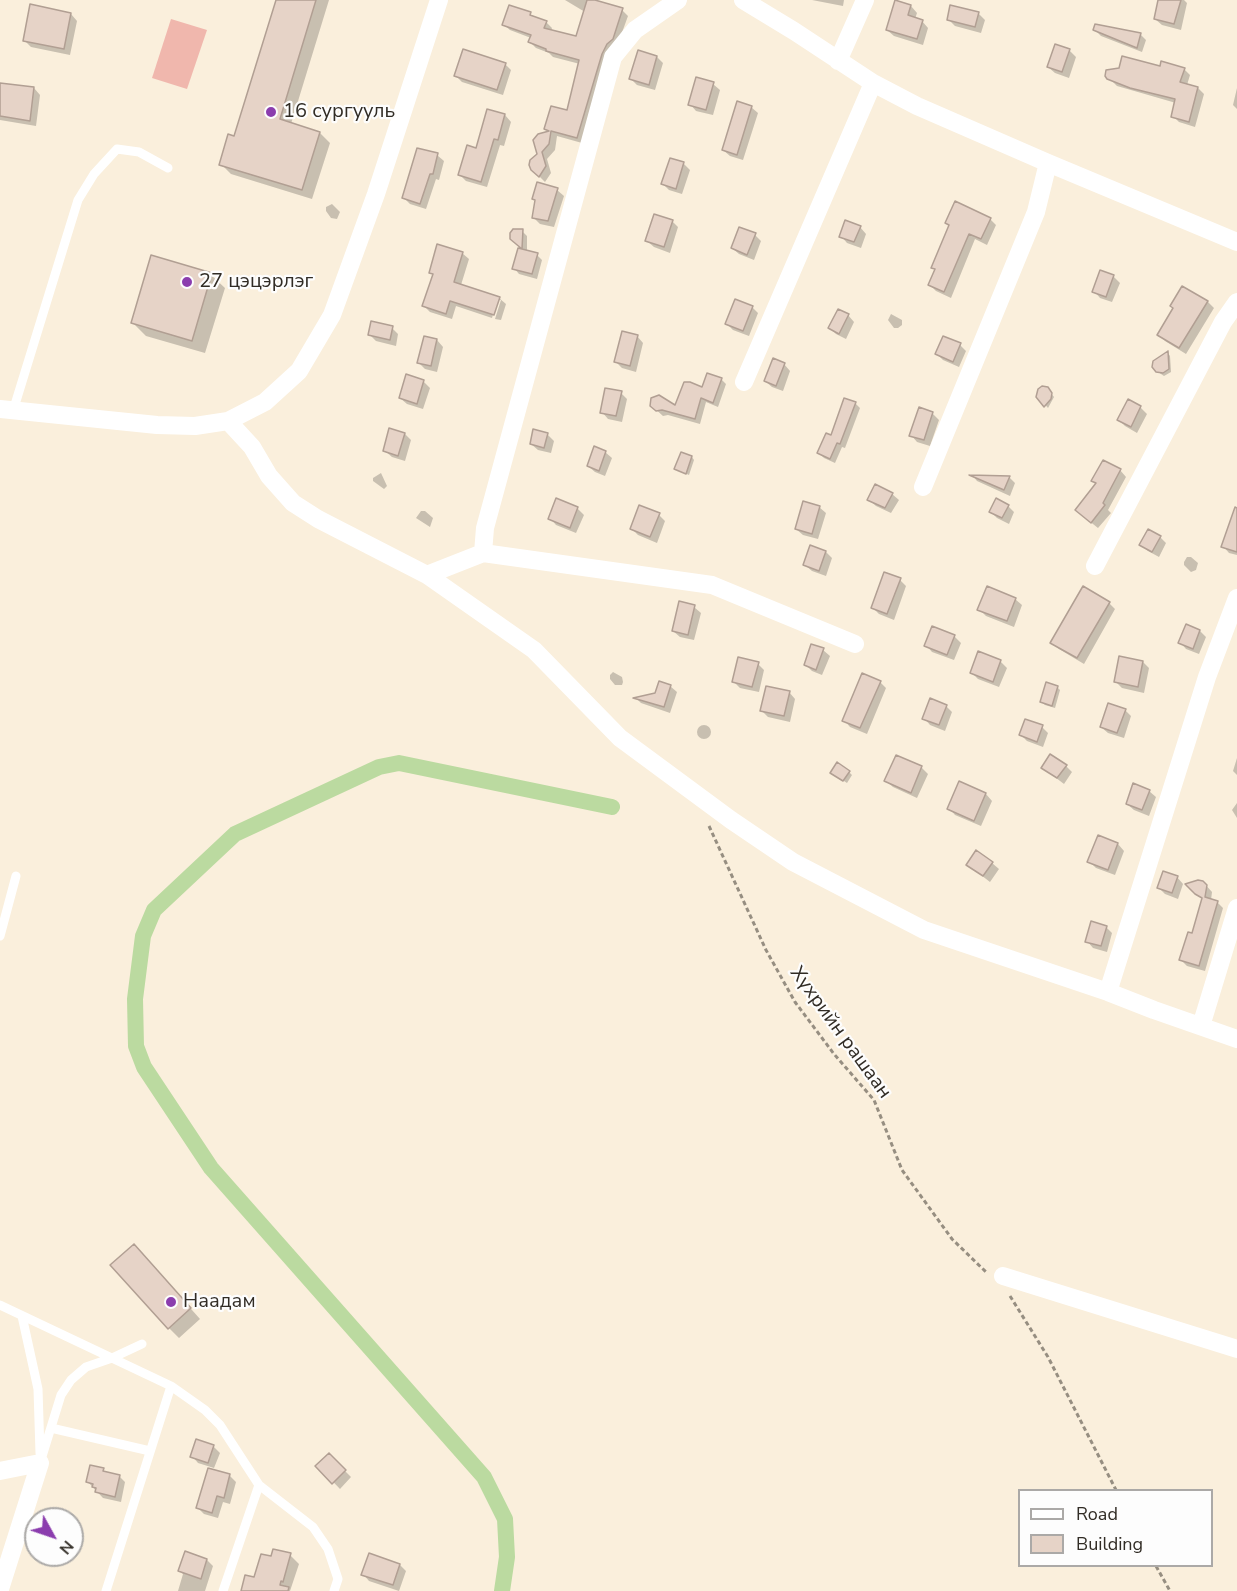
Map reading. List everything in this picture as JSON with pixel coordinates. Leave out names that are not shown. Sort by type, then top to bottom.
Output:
[{"type":"street","points":[[7,410],[195,426],[228,421],[265,402],[299,371],[332,315],[376,194],[439,0]]},
{"type":"street","points":[[483,553],[485,528],[613,57],[635,30],[678,0]]},
{"type":"street","points":[[743,0],[873,83],[917,106],[1237,242]]},
{"type":"street","points":[[838,61],[865,0]]},
{"type":"street","points":[[744,382],[873,83]]},
{"type":"street","points":[[923,487],[1036,212],[1048,163]]},
{"type":"street","points":[[1095,566],[1223,322],[1237,302]]},
{"type":"street","points":[[228,421],[252,447],[268,476],[293,503],[318,519],[427,575],[534,650],[620,738],[731,820],[793,862],[924,930],[1108,992],[1237,1039]]},
{"type":"street","points":[[427,575],[483,553],[712,585],[855,644]]},
{"type":"street","points":[[1108,992],[1207,677],[1237,598]]},
{"type":"street","points":[[1201,1026],[1237,909]]},
{"type":"street","points":[[998,1277],[1237,1349]]},
{"type":"street","points":[[0,1471],[40,1463],[0,1589]]},
{"type":"lane","points":[[7,410],[78,200],[94,174],[117,149],[140,152],[168,168]]},
{"type":"lane","points":[[0,936],[16,876]]},
{"type":"lane","points":[[0,1305],[171,1386],[205,1410],[220,1425],[259,1485],[313,1527],[328,1549],[338,1579],[334,1591]]},
{"type":"lane","points":[[22,1316],[38,1389],[40,1463]]},
{"type":"lane","points":[[40,1463],[61,1395],[71,1380],[86,1366],[112,1358],[142,1344]]},
{"type":"lane","points":[[106,1591],[171,1386]]},
{"type":"lane","points":[[51,1428],[150,1452]]},
{"type":"lane","points":[[223,1591],[259,1485]]},
{"type":"path","name":"Хүхрийн рашаан","points":[[707,824],[766,950],[795,1002],[834,1054],[874,1100],[902,1170],[952,1239],[998,1277]]},
{"type":"path","points":[[1010,1295],[1048,1357],[1115,1489]]},
{"type":"path","points":[[1157,1567],[1170,1591]]},
{"type":"shaded area","points":[[171,19],[207,30],[187,89],[152,78]]},
{"type":"building","points":[[276,0],[316,0],[280,119],[320,132],[302,190],[219,165],[228,134],[234,136]]},
{"type":"building","points":[[587,0],[623,8],[613,39],[607,44],[602,54],[577,138],[551,131],[549,144],[542,152],[546,166],[539,177],[529,165],[530,160],[537,154],[533,140],[538,134],[549,131],[544,129],[551,106],[567,110],[579,60],[546,51],[528,42],[531,35],[502,25],[509,5],[531,12],[530,15],[547,21],[544,28],[576,36]]},
{"type":"building","points":[[895,0],[911,5],[908,15],[923,20],[917,39],[886,30]]},
{"type":"building","points":[[1158,0],[1181,0],[1174,24],[1154,19]]},
{"type":"building","points":[[30,4],[71,13],[64,49],[23,41]]},
{"type":"building","points":[[950,5],[979,12],[975,27],[947,20]]},
{"type":"building","points":[[1095,24],[1141,33],[1137,48],[1093,30]]},
{"type":"building","points":[[1055,44],[1070,49],[1062,72],[1047,67]]},
{"type":"building","points":[[463,49],[506,63],[497,90],[454,76]]},
{"type":"building","points":[[638,50],[657,56],[649,85],[629,79]]},
{"type":"building","points":[[1122,56],[1160,66],[1161,61],[1185,68],[1180,82],[1198,87],[1189,122],[1171,117],[1175,99],[1130,88],[1107,79],[1106,70],[1119,68]]},
{"type":"building","points":[[696,77],[714,82],[706,110],[688,105]]},
{"type":"building","points":[[0,83],[34,87],[30,121],[0,116]]},
{"type":"building","points":[[737,101],[752,106],[737,155],[722,150]]},
{"type":"building","points":[[487,109],[505,114],[498,140],[494,139],[481,182],[458,175],[467,145],[476,148]]},
{"type":"building","points":[[417,148],[438,153],[433,174],[430,174],[420,204],[402,198]]},
{"type":"building","points":[[670,158],[684,162],[676,189],[661,184]]},
{"type":"building","points":[[537,182],[558,188],[548,221],[532,218],[535,200],[532,199]]},
{"type":"building","points":[[955,201],[991,218],[981,239],[969,234],[944,292],[928,285],[935,269],[931,268],[949,225],[945,223]]},
{"type":"building","points":[[654,214],[673,220],[664,247],[645,241]]},
{"type":"building","points":[[845,220],[861,226],[854,242],[839,237]]},
{"type":"building","points":[[739,227],[756,233],[747,255],[731,248]]},
{"type":"building","points":[[513,229],[523,229],[522,249],[510,239]]},
{"type":"building","points":[[437,244],[463,252],[454,282],[500,297],[494,315],[450,301],[446,314],[422,306],[433,274],[429,273]]},
{"type":"building","points":[[518,248],[538,253],[532,274],[512,269]]},
{"type":"building","points":[[151,255],[212,273],[192,341],[131,323]]},
{"type":"building","points":[[1100,270],[1114,275],[1106,297],[1092,292]]},
{"type":"building","points":[[1182,286],[1208,301],[1179,348],[1157,335],[1173,308],[1170,306]]},
{"type":"building","points":[[735,299],[753,306],[743,331],[725,324]]},
{"type":"building","points":[[838,309],[849,314],[839,334],[828,328]]},
{"type":"building","points":[[371,321],[393,326],[390,340],[368,335]]},
{"type":"building","points":[[622,331],[638,335],[630,366],[614,362]]},
{"type":"building","points":[[424,336],[437,339],[431,366],[417,363]]},
{"type":"building","points":[[943,336],[961,343],[953,362],[935,354]]},
{"type":"building","points":[[1168,351],[1169,369],[1163,373],[1156,372],[1152,367],[1153,361]]},
{"type":"building","points":[[773,358],[785,363],[776,386],[764,381]]},
{"type":"building","points":[[707,373],[722,378],[713,403],[701,398],[695,419],[662,410],[656,411],[650,406],[651,398],[659,395],[675,405],[684,382],[702,387]]},
{"type":"building","points":[[406,374],[424,380],[417,404],[399,398]]},
{"type":"building","points":[[1042,386],[1048,387],[1052,393],[1051,399],[1044,407],[1036,397],[1038,389]]},
{"type":"building","points":[[605,388],[622,391],[616,416],[600,413]]},
{"type":"building","points":[[844,398],[856,402],[840,444],[837,443],[830,459],[817,453],[826,433],[831,435]]},
{"type":"building","points":[[1128,399],[1141,406],[1131,427],[1117,420]]},
{"type":"building","points":[[919,407],[933,412],[924,440],[909,436]]},
{"type":"building","points":[[389,428],[405,433],[398,456],[383,451]]},
{"type":"building","points":[[533,429],[548,433],[544,448],[530,444]]},
{"type":"building","points":[[594,446],[606,451],[599,471],[587,466]]},
{"type":"building","points":[[681,452],[692,456],[686,474],[674,469]]},
{"type":"building","points":[[1103,460],[1121,469],[1103,503],[1105,505],[1091,523],[1075,510],[1096,483],[1091,481]]},
{"type":"building","points":[[969,475],[1010,476],[1004,490]]},
{"type":"building","points":[[875,484],[893,493],[885,508],[867,500]]},
{"type":"building","points":[[556,498],[578,507],[570,528],[548,519]]},
{"type":"building","points":[[996,498],[1009,505],[1002,518],[989,512]]},
{"type":"building","points":[[803,501],[820,506],[812,534],[795,529]]},
{"type":"building","points":[[639,505],[660,513],[650,537],[630,529]]},
{"type":"building","points":[[1235,507],[1237,508],[1237,552],[1221,547]]},
{"type":"building","points":[[1148,529],[1161,536],[1152,552],[1139,545]]},
{"type":"building","points":[[810,545],[826,551],[819,571],[803,565]]},
{"type":"building","points":[[884,572],[901,578],[887,614],[871,608]]},
{"type":"building","points":[[987,586],[1016,598],[1007,621],[977,610]]},
{"type":"building","points":[[1083,586],[1110,602],[1077,658],[1050,643]]},
{"type":"building","points":[[679,601],[695,605],[688,635],[672,631]]},
{"type":"building","points":[[1186,624],[1200,630],[1193,649],[1178,643]]},
{"type":"building","points":[[932,626],[955,635],[947,655],[924,646]]},
{"type":"building","points":[[811,644],[824,648],[816,670],[804,665]]},
{"type":"building","points":[[978,651],[1001,660],[993,682],[970,673]]},
{"type":"building","points":[[1119,656],[1143,661],[1138,687],[1114,682]]},
{"type":"building","points":[[738,657],[759,662],[752,687],[732,682]]},
{"type":"building","points":[[862,673],[881,681],[860,728],[842,721]]},
{"type":"building","points":[[659,681],[671,685],[664,707],[633,698],[655,693]]},
{"type":"building","points":[[1046,682],[1058,686],[1052,706],[1040,702]]},
{"type":"building","points":[[766,686],[790,691],[784,716],[760,711]]},
{"type":"building","points":[[930,698],[947,705],[939,725],[922,719]]},
{"type":"building","points":[[1108,703],[1126,709],[1117,733],[1100,727]]},
{"type":"building","points":[[1025,719],[1043,725],[1037,742],[1019,735]]},
{"type":"building","points":[[1050,754],[1067,765],[1057,778],[1041,768]]},
{"type":"building","points":[[896,755],[922,766],[911,793],[884,781]]},
{"type":"building","points":[[837,762],[850,771],[843,781],[830,773]]},
{"type":"building","points":[[959,781],[986,793],[974,821],[947,809]]},
{"type":"building","points":[[1133,783],[1150,790],[1142,810],[1126,804]]},
{"type":"building","points":[[1098,835],[1118,843],[1108,870],[1087,862]]},
{"type":"building","points":[[976,850],[993,862],[983,876],[966,865]]},
{"type":"building","points":[[1163,871],[1178,876],[1172,893],[1157,888]]},
{"type":"building","points":[[1198,880],[1207,885],[1205,897],[1218,901],[1199,966],[1179,960],[1188,932],[1192,933],[1202,898],[1185,884]]},
{"type":"building","points":[[1091,921],[1107,926],[1101,946],[1085,942]]},
{"type":"building","points":[[134,1244],[191,1308],[168,1329],[110,1265]]},
{"type":"building","points":[[196,1439],[214,1445],[208,1463],[190,1457]]},
{"type":"building","points":[[329,1453],[346,1470],[332,1484],[315,1466]]},
{"type":"building","points":[[90,1465],[120,1475],[115,1497],[95,1492],[96,1488],[92,1487],[93,1484],[86,1482]]},
{"type":"building","points":[[208,1468],[230,1474],[224,1498],[217,1496],[212,1513],[196,1508]]},
{"type":"building","points":[[273,1549],[291,1553],[283,1582],[281,1581],[280,1585],[289,1587],[288,1591],[241,1591],[245,1575],[254,1577],[261,1554],[271,1556]]},
{"type":"building","points":[[185,1551],[207,1559],[201,1579],[178,1571]]},
{"type":"building","points":[[369,1553],[400,1564],[393,1585],[361,1575]]},
{"type":"waterway","points":[[502,1591],[507,1557],[505,1519],[484,1477],[211,1168],[144,1067],[136,1046],[135,999],[143,936],[154,910],[235,834],[379,767],[399,763],[612,807]]},
{"type":"place","name":"16 сургууль","points":[[271,112]]},
{"type":"place","name":"27 цэцэрлэг","points":[[187,282]]},
{"type":"place","name":"Наадам","points":[[171,1302]]}]
